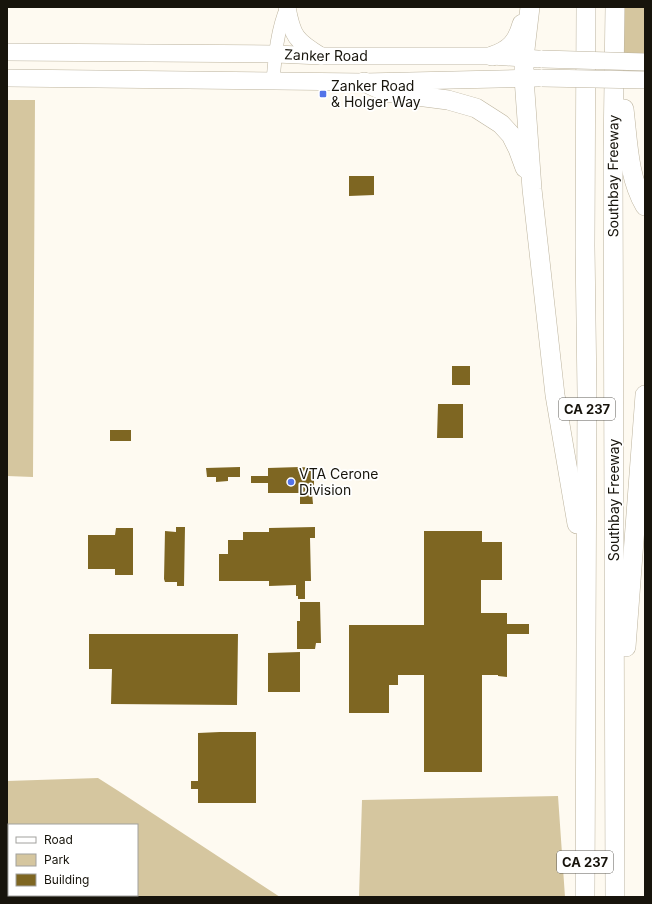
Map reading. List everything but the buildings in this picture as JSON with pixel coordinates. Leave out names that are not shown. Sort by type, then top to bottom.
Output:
[{"type":"highway","points":[[492,56],[502,53],[511,47],[518,35],[528,7]]},
{"type":"highway","points":[[528,7],[533,59],[532,189],[555,395],[586,572]]},
{"type":"highway","name":"Southbay Freeway","points":[[585,897],[587,402],[585,246],[586,7]]},
{"type":"highway","points":[[606,7],[606,897]]},
{"type":"highway","name":"Southbay Freeway","points":[[615,7],[616,31],[613,155],[615,897]]},
{"type":"highway","points":[[616,31],[630,156],[635,181],[645,206]]},
{"type":"highway","points":[[364,82],[386,92],[462,103],[489,115],[501,124],[511,135],[518,149],[532,189]]},
{"type":"highway","points":[[615,711],[625,662],[645,396]]},
{"type":"main road","points":[[287,7],[296,37],[311,50],[321,56]]},
{"type":"main road","name":"Zanker Road","points":[[7,52],[276,54],[321,56],[492,56],[533,59],[645,62]]},
{"type":"main road","name":"Zanker Road","points":[[7,78],[364,82],[533,78],[645,80]]},
{"type":"street","points":[[273,81],[282,21],[287,7]]},
{"type":"green space","points":[[616,7],[645,7],[645,56],[616,55]]},
{"type":"green space","points":[[7,100],[35,100],[33,477],[7,476]]},
{"type":"green space","points":[[98,778],[280,897],[7,897],[7,781]]},
{"type":"green space","points":[[558,796],[565,897],[359,897],[362,800]]},
{"type":"place","name":"Zanker Road & Holger Way","points":[[323,94]]},
{"type":"place","name":"VTA Cerone Division","points":[[291,482]]}]
